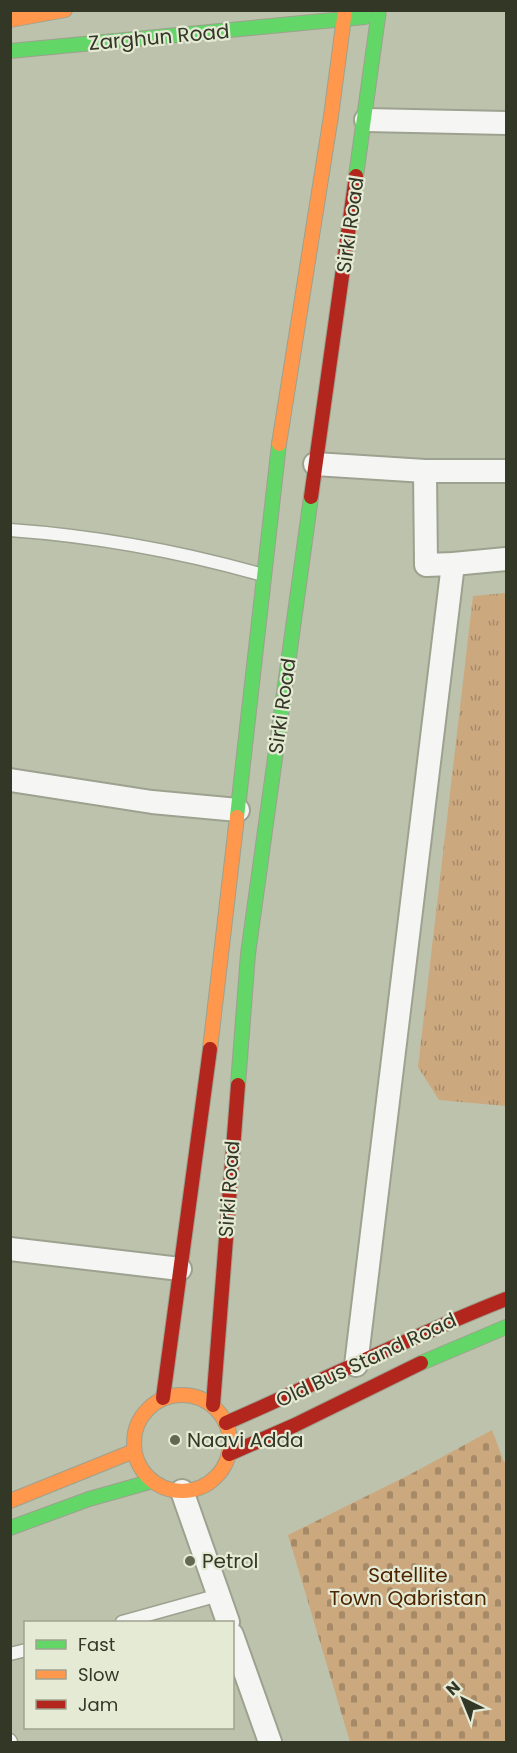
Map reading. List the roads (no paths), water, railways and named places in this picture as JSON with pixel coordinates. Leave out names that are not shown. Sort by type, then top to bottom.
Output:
[{"type":"main road","points":[[10,20],[65,10]]},
{"type":"main road","name":"Zarghun Road","points":[[10,51],[379,13]]},
{"type":"main road","name":"Sirki Road","points":[[213,1405],[248,954],[315,464],[366,120],[379,13]]},
{"type":"main road","name":"Sirki Road","points":[[163,1398],[223,949],[276,462],[331,116],[344,15]]},
{"type":"main road","name":"Old Bus Stand Road","points":[[226,1423],[446,1322],[507,1299]]},
{"type":"main road","name":"Old Bus Stand Road","points":[[229,1454],[295,1425],[393,1375],[507,1327]]},
{"type":"main road","points":[[176,1395],[201,1398],[213,1405],[226,1423],[230,1438],[229,1454],[223,1469],[212,1480],[198,1488],[182,1491],[163,1488],[141,1468],[134,1451],[139,1419],[154,1403],[163,1398],[176,1395]]},
{"type":"main road","points":[[10,1501],[134,1451]]},
{"type":"main road","points":[[10,1528],[89,1499],[153,1481]]},
{"type":"street","points":[[366,120],[507,123]]},
{"type":"street","points":[[315,464],[425,471],[507,471]]},
{"type":"street","points":[[425,471],[426,565],[507,559]]},
{"type":"street","points":[[356,1365],[453,564]]},
{"type":"street","points":[[10,780],[152,802],[238,810]]},
{"type":"street","points":[[10,1249],[180,1269]]},
{"type":"street","points":[[182,1491],[227,1621]]},
{"type":"street","points":[[234,1641],[270,1743]]},
{"type":"lane","points":[[10,530],[50,533],[206,559],[264,575]]},
{"type":"lane","points":[[129,1621],[219,1595]]},
{"type":"place","name":"Naavi Adda","points":[[175,1440]]},
{"type":"place","name":"Petrol","points":[[190,1561]]},
{"type":"park label","name":"Satellite Town Qabristan","points":[[408,1586]]}]
